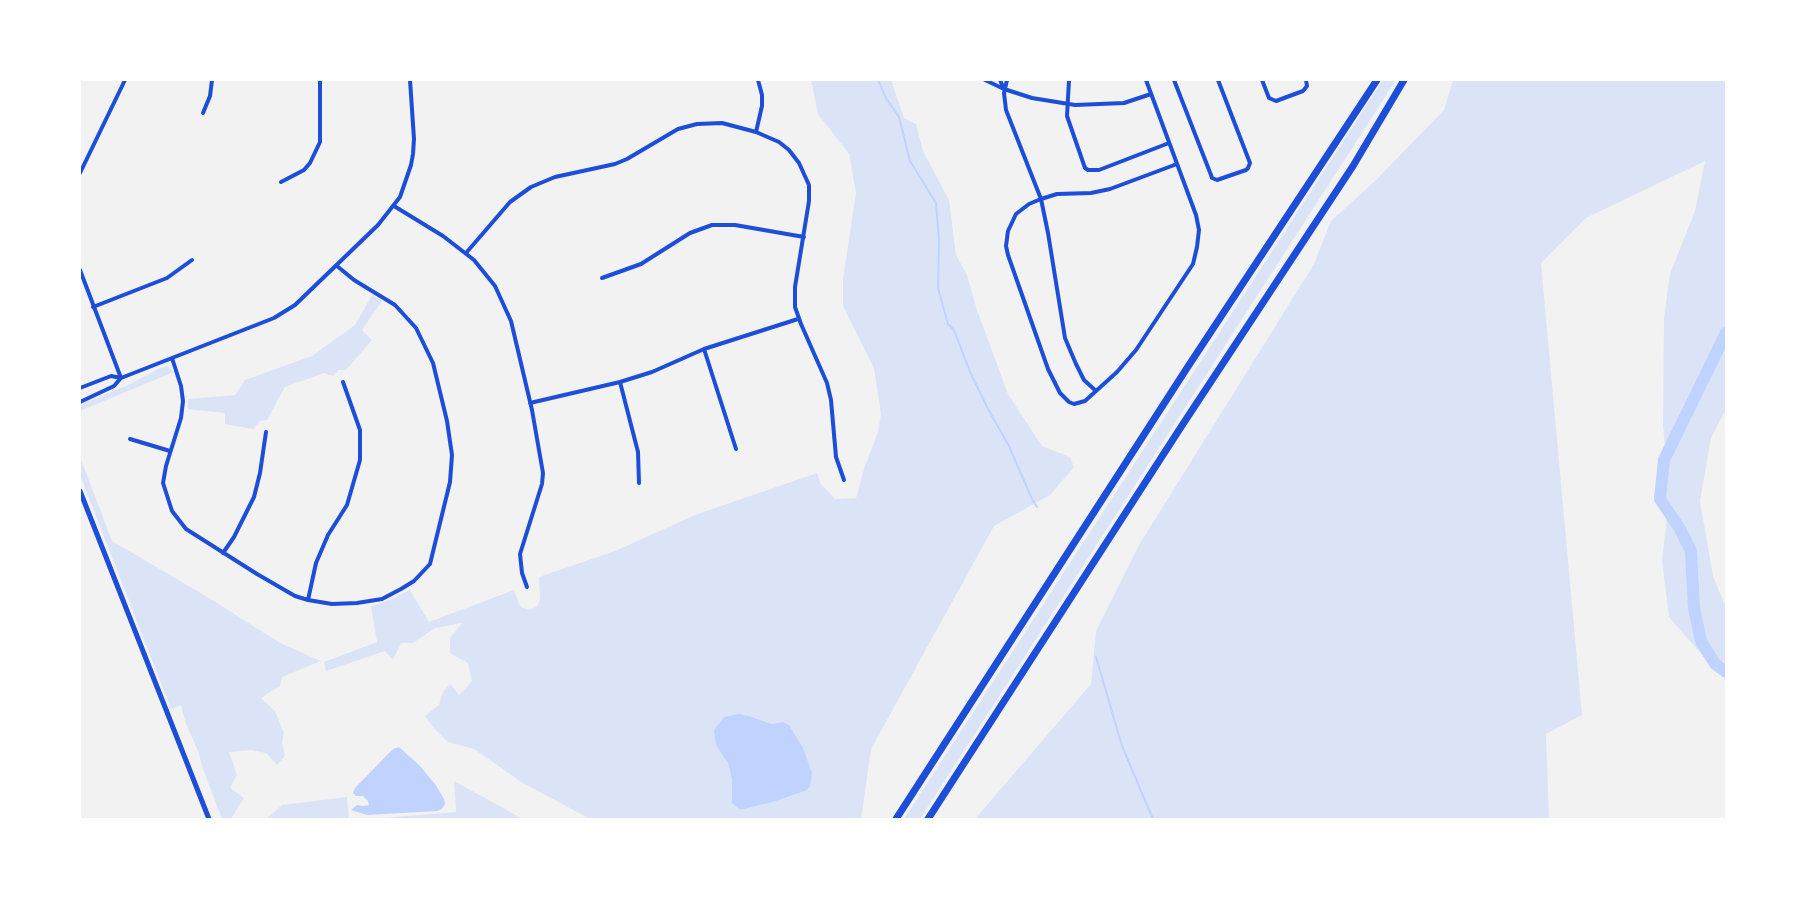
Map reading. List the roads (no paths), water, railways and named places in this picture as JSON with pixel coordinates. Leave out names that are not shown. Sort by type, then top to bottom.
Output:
[{"type":"highway","points":[[896,819],[1376,80]]},
{"type":"highway","points":[[928,819],[1170,444],[1353,166],[1404,80]]},
{"type":"main road","points":[[80,491],[209,819]]},
{"type":"street","points":[[80,172],[126,80]]},
{"type":"street","points":[[203,113],[210,96],[212,80]]},
{"type":"street","points":[[281,182],[304,170],[310,163],[320,142],[320,80]]},
{"type":"street","points":[[80,402],[114,386],[121,378],[286,312],[337,266],[378,225],[400,197],[411,165],[414,139],[410,80]]},
{"type":"street","points":[[756,132],[762,106],[762,94],[758,80]]},
{"type":"street","points":[[985,80],[1004,89],[1032,98],[1067,104],[1112,104],[1137,100],[1151,94]]},
{"type":"street","points":[[1000,80],[1004,89]]},
{"type":"street","points":[[1007,80],[1004,89],[1006,110],[1040,199],[1048,233],[1065,338],[1084,380],[1096,391]]},
{"type":"street","points":[[1069,80],[1067,104],[1070,127],[1085,168],[1088,170],[1099,170],[1170,143]]},
{"type":"street","points":[[1146,80],[1196,215],[1199,230],[1193,264],[1136,350],[1117,372],[1085,401],[1074,404],[1069,402],[1060,393],[1048,370],[1008,255],[1007,237],[1016,214],[1029,204],[1040,199],[1057,194],[1091,193],[1110,189],[1177,164]]},
{"type":"street","points":[[1174,80],[1212,178],[1220,180],[1249,167],[1249,159],[1218,80]]},
{"type":"street","points":[[1262,80],[1269,98],[1273,101],[1300,92],[1306,88],[1306,80]]},
{"type":"street","points":[[466,253],[514,198],[531,187],[548,179],[615,164],[627,159],[672,132],[691,125],[722,123],[756,132],[773,139],[794,156],[803,169],[810,191],[794,293],[795,307],[798,318],[827,383],[831,400],[836,457],[844,480]]},
{"type":"street","points":[[394,206],[443,236],[466,253],[483,270],[495,286],[507,308],[530,403],[543,473],[542,484],[520,554],[522,573],[527,587]]},
{"type":"street","points":[[602,278],[641,264],[690,233],[712,225],[735,225],[804,237]]},
{"type":"street","points":[[94,307],[167,278],[192,260]]},
{"type":"street","points":[[172,358],[181,386],[183,401],[164,483],[172,511],[181,524],[192,534],[295,596],[332,604],[356,604],[382,599],[414,581],[430,564],[450,482],[452,455],[447,421],[433,363],[420,334],[400,309],[386,298],[354,280],[337,266]]},
{"type":"street","points":[[80,270],[121,378]]},
{"type":"street","points":[[530,403],[620,382],[652,372],[704,349],[798,318]]},
{"type":"street","points":[[704,349],[736,449]]},
{"type":"street","points":[[80,388],[111,376],[121,378]]},
{"type":"street","points":[[308,600],[316,563],[328,535],[347,505],[360,460],[360,430],[343,382]]},
{"type":"street","points":[[620,382],[638,452],[639,484]]},
{"type":"street","points":[[223,553],[234,537],[254,497],[260,473],[266,432]]},
{"type":"street","points":[[130,439],[170,451]]},
{"type":"water","points":[[739,714],[772,724],[783,722],[789,725],[803,748],[812,773],[810,787],[805,791],[773,802],[740,810],[732,803],[732,780],[728,763],[716,745],[714,730],[724,717]]},
{"type":"water","points":[[399,747],[420,766],[435,784],[444,799],[445,804],[442,809],[437,811],[367,815],[351,810],[357,805],[369,805],[363,796],[356,796],[353,793],[355,788],[393,749]]},
{"type":"waterway","points":[[878,80],[886,98],[899,117],[910,161],[936,203],[939,241],[938,288],[948,324],[954,330],[970,372],[1009,446],[1037,507]]},
{"type":"waterway","points":[[1726,333],[1664,460],[1660,499],[1680,529],[1691,551],[1694,608],[1701,641],[1715,664],[1726,672]]},
{"type":"waterway","points":[[1096,657],[1122,746],[1153,819]]}]
